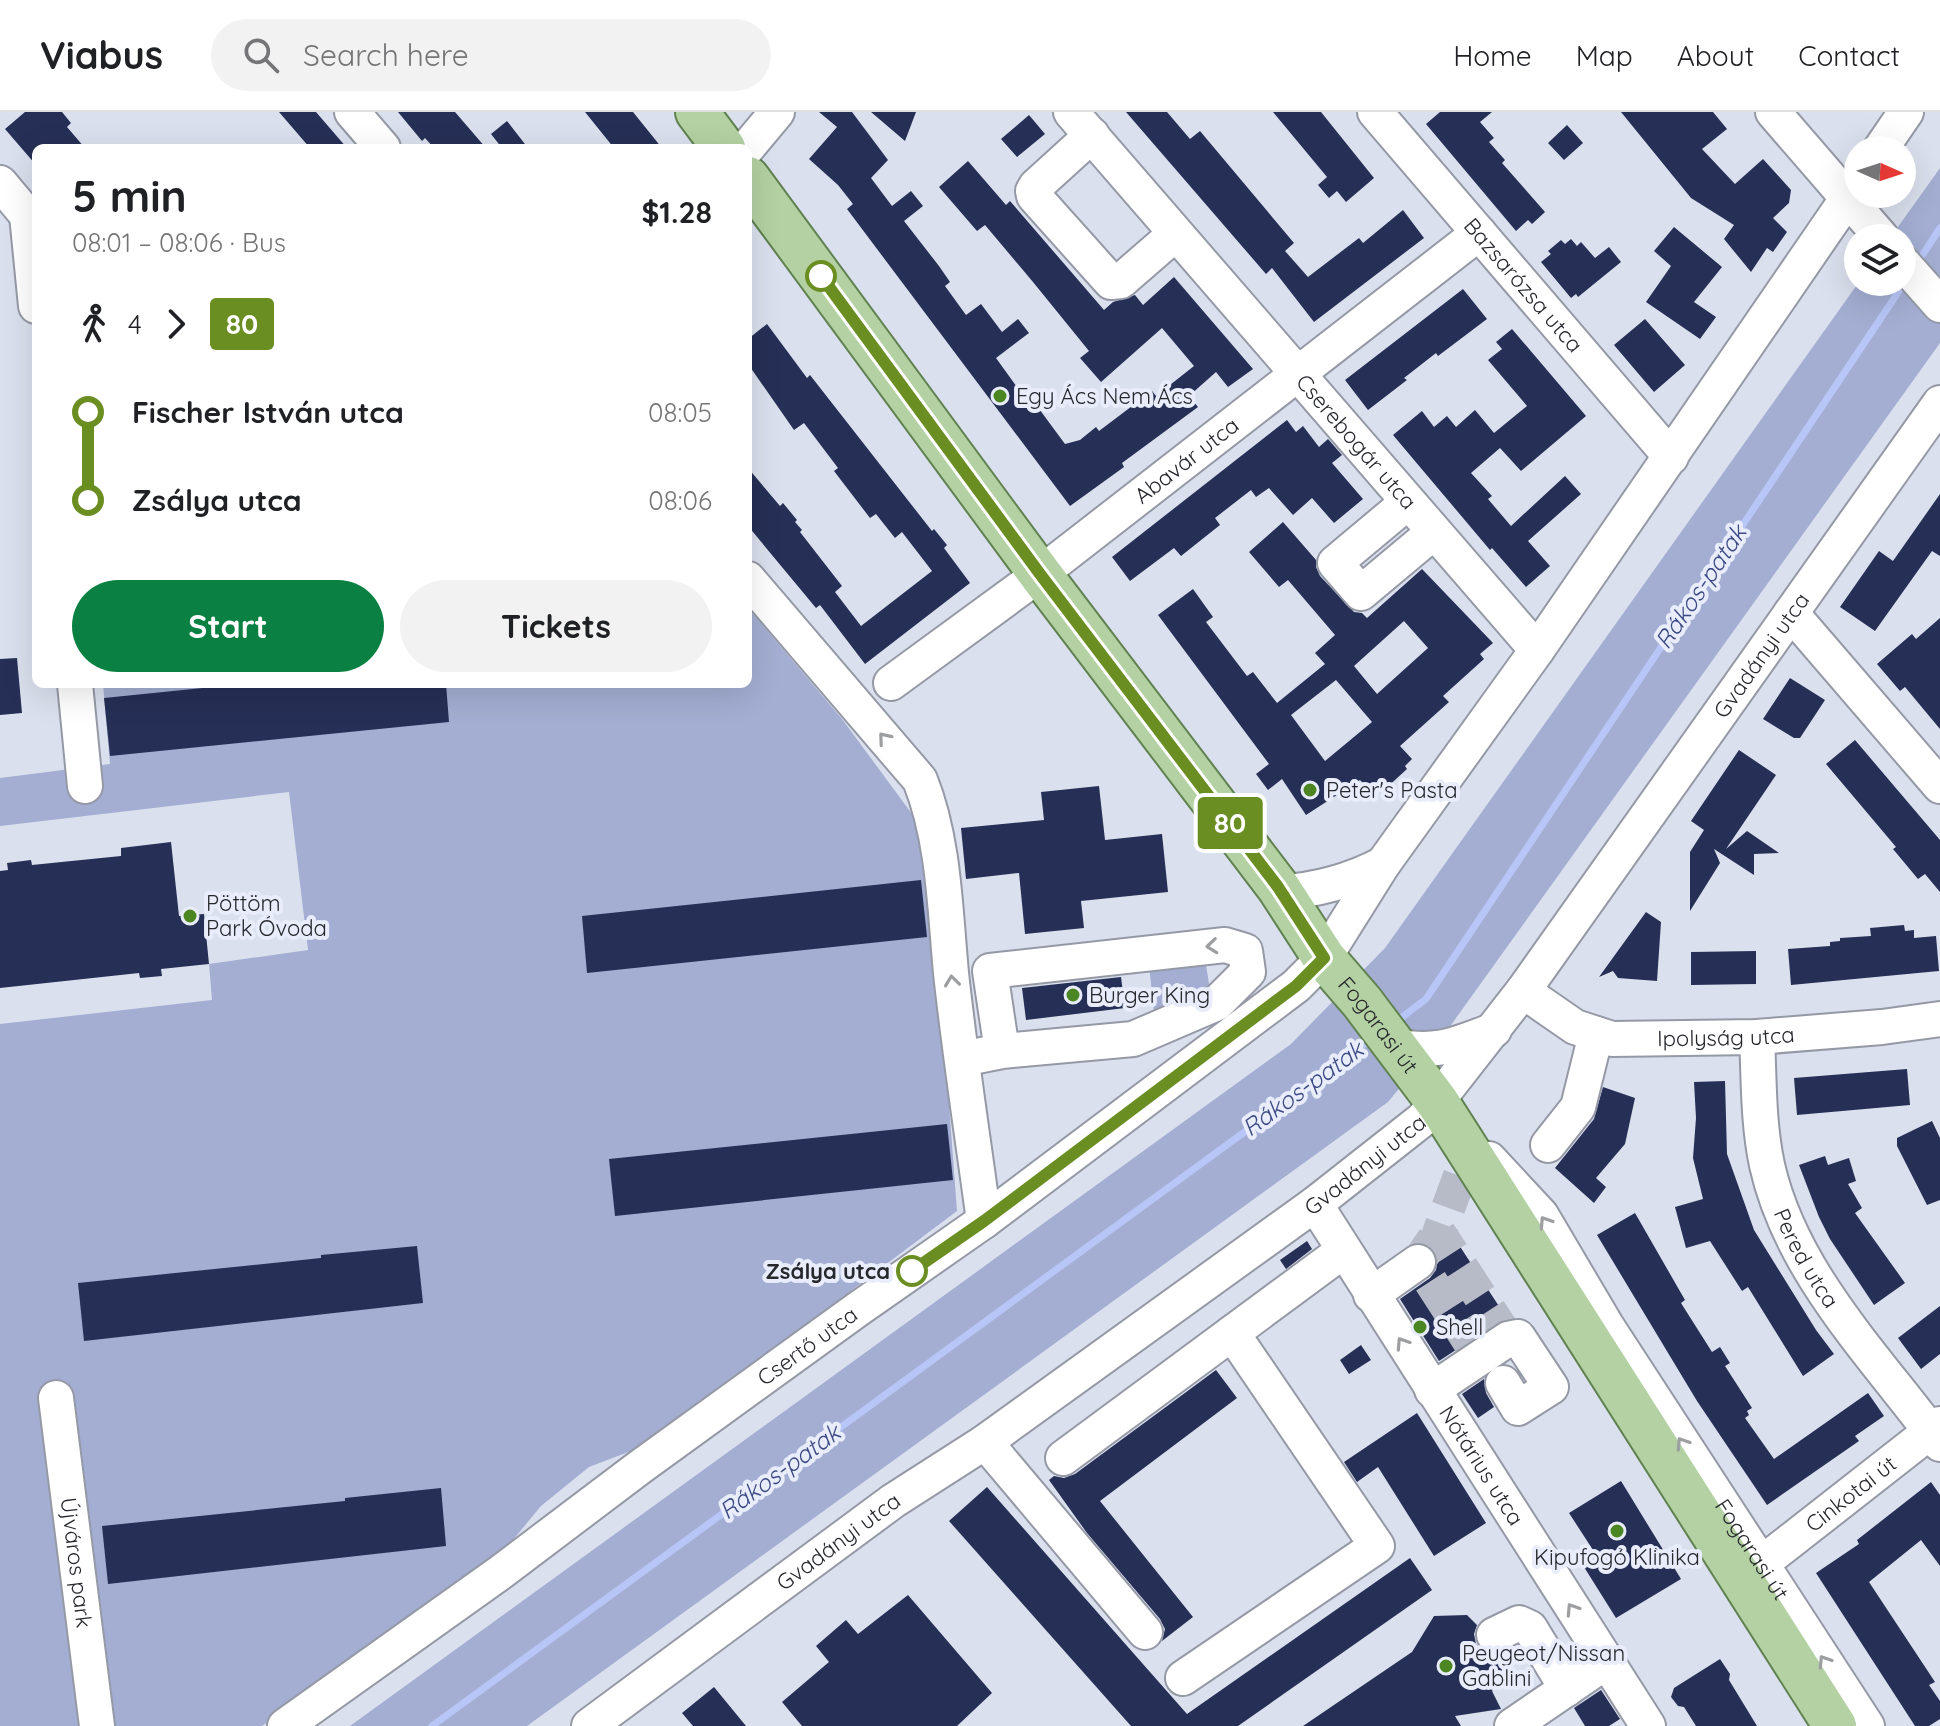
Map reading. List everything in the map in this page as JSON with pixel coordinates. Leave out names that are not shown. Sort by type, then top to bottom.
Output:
[{"type":"main road","points":[[697,112],[721,144]]},
{"type":"main road","name":"Fogarasi út","points":[[752,183],[1040,574],[1281,892],[1324,958],[1362,1002],[1392,1045],[1430,1111],[1835,1726]]},
{"type":"street","points":[[352,112],[380,144]]},
{"type":"street","points":[[750,144],[777,112]]},
{"type":"street","name":"Bazsarózsa utca","points":[[1375,112],[1671,457]]},
{"type":"street","points":[[1773,112],[1844,182]]},
{"type":"street","points":[[1890,136],[1906,112]]},
{"type":"street","name":"Cserebogár utca","points":[[1175,234],[1116,284],[1106,277],[1034,196],[1033,191],[1082,124],[1537,650]]},
{"type":"street","points":[[0,183],[31,220]]},
{"type":"street","points":[[1324,958],[1383,864],[1537,650],[1844,204]]},
{"type":"street","name":"Abavár utca","points":[[891,683],[1040,574],[1479,233]]},
{"type":"street","points":[[1916,278],[1940,305]]},
{"type":"street","name":"Gvadányi utca","points":[[589,1726],[893,1501],[985,1442],[1315,1204],[1430,1111],[1495,1030],[1940,403]]},
{"type":"street","points":[[1408,502],[1335,563],[1361,593],[1434,532]]},
{"type":"street","points":[[752,584],[920,780],[929,804],[937,838],[984,1221]]},
{"type":"street","points":[[1791,613],[1940,786]]},
{"type":"street","points":[[75,688],[85,786]]},
{"type":"street","points":[[1281,892],[1298,892],[1356,879],[1383,864]]},
{"type":"street","points":[[962,1059],[1002,1051],[1133,1039],[1217,1003],[1248,972],[1245,951],[1225,945],[990,971],[1002,1051]]},
{"type":"street","name":"Csertő utca","points":[[285,1726],[501,1572],[858,1309],[984,1221],[1296,986],[1324,958]]},
{"type":"street","name":"Ipolyság utca","points":[[1523,991],[1575,1027],[1612,1039],[1757,1037],[1940,1019]]},
{"type":"street","points":[[1392,1045],[1433,1051],[1495,1030]]},
{"type":"street","points":[[1548,1145],[1578,1107],[1596,1034]]},
{"type":"street","name":"Pered utca","points":[[1757,1037],[1767,1165],[1792,1237],[1823,1289],[1937,1433]]},
{"type":"street","points":[[1133,1039],[1171,1079]]},
{"type":"street","points":[[1430,1111],[1813,1726]]},
{"type":"street","name":"Fogarasi út","points":[[1430,1111],[1541,1215],[1606,1325],[1867,1726]]},
{"type":"street","name":"Nótárius utca","points":[[1315,1204],[1644,1725]]},
{"type":"street","points":[[1063,1458],[1343,1251]]},
{"type":"street","points":[[1371,1295],[1418,1262]]},
{"type":"street","points":[[1183,1678],[1377,1546],[1232,1333]]},
{"type":"street","points":[[1432,1390],[1497,1360]]},
{"type":"street","name":"Újváros park","points":[[56,1398],[97,1726]]},
{"type":"street","name":"Cinkotai út","points":[[1761,1564],[1937,1433]]},
{"type":"street","points":[[985,1442],[1145,1632]]},
{"type":"street","points":[[1494,1635],[1519,1623],[1530,1628],[1567,1689]]},
{"type":"street","points":[[1512,1726],[1606,1662]]},
{"type":"shaded area","points":[[1940,168],[1940,343],[1446,1032],[1388,1102],[527,1726],[350,1726],[1291,1044],[1385,948],[1849,296],[1916,296],[1916,224],[1900,224],[1911,208],[1916,208],[1916,202]]},
{"type":"shaded area","points":[[752,613],[842,719],[929,837],[957,1211],[644,1446],[589,1467],[541,1506],[503,1552],[262,1726],[0,1726],[0,1024],[212,1000],[209,964],[308,950],[289,792],[0,826],[0,778],[110,764],[103,688],[752,688]]},
{"type":"shaded area","points":[[1205,959],[1211,996],[1154,1012],[1149,965]]},
{"type":"building","points":[[25,112],[62,112],[71,123],[67,127],[82,144],[32,144],[32,160],[5,129]]},
{"type":"building","points":[[279,112],[316,112],[344,144],[307,144]]},
{"type":"building","points":[[398,112],[455,112],[483,144],[430,144],[425,138],[422,141]]},
{"type":"building","points":[[585,112],[633,112],[659,144],[611,144]]},
{"type":"building","points":[[819,112],[852,112],[888,160],[871,178],[892,206],[911,191],[923,206],[904,221],[950,282],[945,286],[966,315],[981,304],[1002,332],[1018,319],[1029,333],[996,358],[1030,405],[1034,402],[1065,444],[1080,440],[1096,427],[1099,431],[1152,391],[1156,396],[1194,366],[1162,328],[1101,382],[1080,358],[1089,351],[1033,282],[985,225],[977,231],[939,187],[968,161],[1006,205],[1010,201],[1104,310],[1113,302],[1135,295],[1143,305],[1174,277],[1253,369],[1228,387],[1216,372],[1189,396],[1198,407],[1070,506],[847,209],[853,204],[838,185],[809,159],[837,127]]},
{"type":"building","points":[[871,112],[916,112],[905,141]]},
{"type":"building","points":[[1126,112],[1167,112],[1190,139],[1200,131],[1294,243],[1285,251],[1308,277],[1359,238],[1363,243],[1403,210],[1424,238],[1314,322],[1272,268],[1266,274]]},
{"type":"building","points":[[1273,112],[1321,112],[1374,178],[1346,202],[1337,191],[1329,198],[1318,185],[1327,177]]},
{"type":"building","points":[[1440,112],[1492,112],[1480,122],[1494,138],[1489,142],[1505,160],[1502,163],[1545,212],[1532,224],[1528,220],[1516,231],[1426,124]]},
{"type":"building","points":[[1621,112],[1713,112],[1727,129],[1702,149],[1735,184],[1763,159],[1791,190],[1789,203],[1773,218],[1787,232],[1773,252],[1767,248],[1751,272],[1724,239],[1734,225],[1691,198]]},
{"type":"building","points":[[1029,115],[1045,134],[1017,157],[1001,139]]},
{"type":"building","points":[[507,121],[525,144],[499,144],[491,134]]},
{"type":"building","points":[[1567,125],[1583,143],[1564,160],[1548,143]]},
{"type":"building","points":[[1674,227],[1722,267],[1694,302],[1716,317],[1700,339],[1646,302],[1671,266],[1654,251]]},
{"type":"building","points":[[1571,239],[1577,246],[1581,242],[1595,258],[1609,247],[1621,262],[1578,297],[1576,294],[1571,298],[1541,262],[1561,240],[1565,244]]},
{"type":"building","points":[[1463,289],[1487,319],[1438,356],[1436,353],[1368,410],[1345,380]]},
{"type":"building","points":[[1645,319],[1685,365],[1654,392],[1614,345]]},
{"type":"building","points":[[767,324],[807,378],[810,375],[932,531],[934,529],[947,545],[944,548],[970,583],[865,664],[820,605],[816,608],[752,531],[752,473],[780,506],[783,503],[797,520],[795,522],[802,530],[800,532],[842,586],[835,592],[861,626],[932,571],[902,532],[895,538],[876,514],[870,518],[834,471],[838,468],[804,423],[794,430],[752,370],[752,336]]},
{"type":"building","points":[[1512,329],[1586,416],[1521,471],[1500,448],[1471,473],[1492,496],[1488,499],[1511,526],[1565,476],[1581,494],[1528,541],[1550,566],[1526,587],[1492,548],[1490,550],[1393,435],[1422,411],[1434,427],[1447,416],[1456,427],[1475,410],[1494,433],[1527,406],[1488,360],[1502,349],[1496,342]]},
{"type":"building","points":[[1287,420],[1296,432],[1303,426],[1319,447],[1328,439],[1342,455],[1332,463],[1363,499],[1334,523],[1312,498],[1293,515],[1269,488],[1256,497],[1251,490],[1215,518],[1220,525],[1181,556],[1174,548],[1130,581],[1112,557]]},
{"type":"building","points":[[1940,494],[1940,556],[1932,551],[1875,631],[1840,607],[1879,551],[1893,561]]},
{"type":"building","points":[[1283,522],[1316,560],[1320,576],[1354,612],[1362,613],[1367,618],[1422,569],[1493,643],[1480,654],[1484,659],[1443,696],[1449,702],[1400,746],[1412,759],[1405,766],[1407,769],[1383,791],[1380,787],[1373,794],[1360,780],[1306,815],[1282,779],[1268,790],[1256,774],[1269,764],[1158,615],[1193,589],[1213,617],[1206,622],[1247,676],[1253,672],[1277,703],[1325,664],[1315,653],[1335,635],[1288,580],[1279,587],[1249,552]],"holes":[[[1404,621],[1428,648],[1377,694],[1354,666]],[[1336,680],[1372,722],[1325,761],[1291,715]]]},
{"type":"building","points":[[1940,618],[1940,729],[1905,687],[1900,691],[1877,664],[1912,634],[1916,639]]},
{"type":"building","points":[[17,658],[22,713],[0,715],[0,659]]},
{"type":"building","points":[[1790,678],[1825,700],[1800,738],[1794,738],[1763,719]]},
{"type":"building","points":[[203,688],[446,688],[449,722],[110,756],[104,698]]},
{"type":"building","points":[[1855,740],[1940,840],[1940,892],[1925,874],[1918,879],[1893,849],[1896,847],[1826,764]]},
{"type":"building","points":[[1739,750],[1776,775],[1726,849],[1747,831],[1779,853],[1754,854],[1754,875],[1714,849],[1720,863],[1690,911],[1690,852],[1704,830],[1691,821]]},
{"type":"building","points":[[1099,786],[1105,840],[1162,834],[1168,892],[1081,901],[1084,928],[1025,934],[1019,873],[966,879],[961,828],[1044,820],[1041,792]]},
{"type":"building","name":"Pöttöm Park Óvoda","points":[[171,842],[179,916],[204,914],[209,964],[161,969],[162,976],[140,978],[139,973],[0,988],[0,871],[8,870],[7,863],[31,860],[32,865],[121,856],[121,848]]},
{"type":"building","points":[[921,880],[927,937],[587,973],[582,916]]},
{"type":"building","points":[[1646,912],[1661,922],[1657,981],[1618,978],[1613,971],[1599,977]]},
{"type":"building","points":[[1904,925],[1905,931],[1914,930],[1914,938],[1936,936],[1939,971],[1791,985],[1788,949],[1830,946],[1830,942],[1840,941],[1840,938],[1871,936],[1870,928]]},
{"type":"building","points":[[1756,951],[1756,984],[1691,985],[1691,952]]},
{"type":"building","name":"Burger King","points":[[1121,977],[1125,1008],[1026,1020],[1022,988]]},
{"type":"building","points":[[1907,1069],[1910,1105],[1797,1115],[1794,1078]]},
{"type":"building","points":[[1725,1081],[1727,1154],[1754,1230],[1834,1354],[1803,1376],[1748,1287],[1742,1291],[1710,1241],[1686,1248],[1675,1207],[1703,1199],[1693,1158],[1696,1118],[1694,1082]]},
{"type":"building","points":[[1603,1087],[1635,1098],[1625,1144],[1596,1178],[1606,1187],[1594,1203],[1555,1168],[1594,1119]]},
{"type":"building","points":[[1932,1121],[1940,1138],[1940,1200],[1927,1205],[1897,1146],[1897,1138]]},
{"type":"building","points":[[947,1124],[953,1180],[615,1216],[609,1159]]},
{"type":"building","points":[[1825,1156],[1828,1165],[1849,1158],[1856,1181],[1848,1184],[1862,1208],[1855,1213],[1905,1283],[1874,1305],[1830,1239],[1799,1165]]},
{"type":"building","points":[[1635,1213],[1685,1300],[1681,1303],[1712,1352],[1720,1347],[1730,1363],[1725,1366],[1752,1408],[1745,1418],[1774,1459],[1868,1393],[1884,1416],[1855,1436],[1859,1441],[1767,1505],[1697,1401],[1597,1235]]},
{"type":"building","points":[[1307,1241],[1312,1249],[1286,1269],[1280,1260]]},
{"type":"building","points":[[1459,1245],[1506,1317],[1439,1361],[1400,1299],[1430,1278],[1436,1270],[1438,1259]]},
{"type":"building","points":[[417,1246],[423,1303],[84,1341],[78,1283]]},
{"type":"building","points":[[1940,1306],[1940,1354],[1921,1369],[1898,1338]]},
{"type":"building","points":[[1361,1345],[1371,1360],[1349,1374],[1340,1360]]},
{"type":"building","points":[[1216,1370],[1237,1398],[1100,1501],[1193,1617],[1162,1641],[1165,1629],[1160,1619],[1087,1533],[1049,1480],[1054,1476],[1064,1478],[1075,1474]]},
{"type":"building","points":[[1484,1379],[1486,1393],[1494,1407],[1478,1418],[1462,1394]]},
{"type":"building","points":[[1417,1413],[1486,1523],[1434,1556],[1378,1467],[1357,1482],[1344,1462]]},
{"type":"building","name":"Kipufogó Klinika","points":[[1621,1481],[1681,1579],[1616,1618],[1579,1559],[1593,1550],[1569,1513]]},
{"type":"building","points":[[1931,1482],[1940,1495],[1940,1566],[1921,1540],[1869,1582],[1935,1682],[1929,1685],[1940,1701],[1940,1719],[1929,1726],[1915,1726],[1816,1573],[1859,1544],[1857,1540]]},
{"type":"building","points":[[987,1487],[1187,1714],[1410,1558],[1432,1590],[1238,1726],[1131,1726],[949,1521]]},
{"type":"building","points":[[441,1488],[446,1546],[108,1584],[102,1526]]},
{"type":"building","points":[[908,1595],[992,1693],[957,1726],[802,1726],[782,1702],[829,1662],[816,1646],[846,1620],[858,1634]]},
{"type":"building","name":"Peugeot/Nissan Gablini","points":[[1467,1615],[1477,1625],[1474,1634],[1476,1644],[1483,1652],[1497,1654],[1499,1658],[1503,1675],[1492,1691],[1501,1709],[1455,1716],[1461,1726],[1303,1726],[1412,1652],[1434,1616]]},
{"type":"building","points":[[1720,1659],[1757,1726],[1696,1726],[1684,1707],[1678,1706],[1671,1697],[1674,1688]]},
{"type":"building","points":[[714,1687],[746,1726],[693,1726],[682,1713]]},
{"type":"building","points":[[1601,1690],[1620,1719],[1609,1726],[1585,1726],[1574,1708]]},
{"type":"waterway","name":"Rákos-patak","points":[[1916,265],[1940,228]]},
{"type":"waterway","name":"Rákos-patak","points":[[1393,1024],[1426,999],[1896,296]]},
{"type":"waterway","name":"Rákos-patak","points":[[432,1726],[1373,1038]]},
{"type":"tunnel","points":[[1460,1176],[1439,1233],[1508,1339]]},
{"type":"tunnel","points":[[1434,1239],[1418,1262],[1480,1358]]},
{"type":"bus line","name":"80","points":[[821,276],[1040,574],[1278,887],[1324,958],[1296,986],[984,1221],[912,1271]]},
{"type":"place","name":"Egy Ács Nem Ács","points":[[1000,396]]},
{"type":"place","name":"Peter's Pasta","points":[[1310,790]]},
{"type":"place","name":"Pöttöm Park Óvoda","points":[[190,916]]},
{"type":"place","name":"Burger King","points":[[1073,995]]},
{"type":"place","name":"Zsálya utca","points":[[912,1271]]},
{"type":"place","name":"Shell","points":[[1420,1327]]},
{"type":"place","name":"Kipufogó Klinika","points":[[1617,1531]]},
{"type":"place","name":"Peugeot/Nissan Gablini","points":[[1446,1666]]}]
